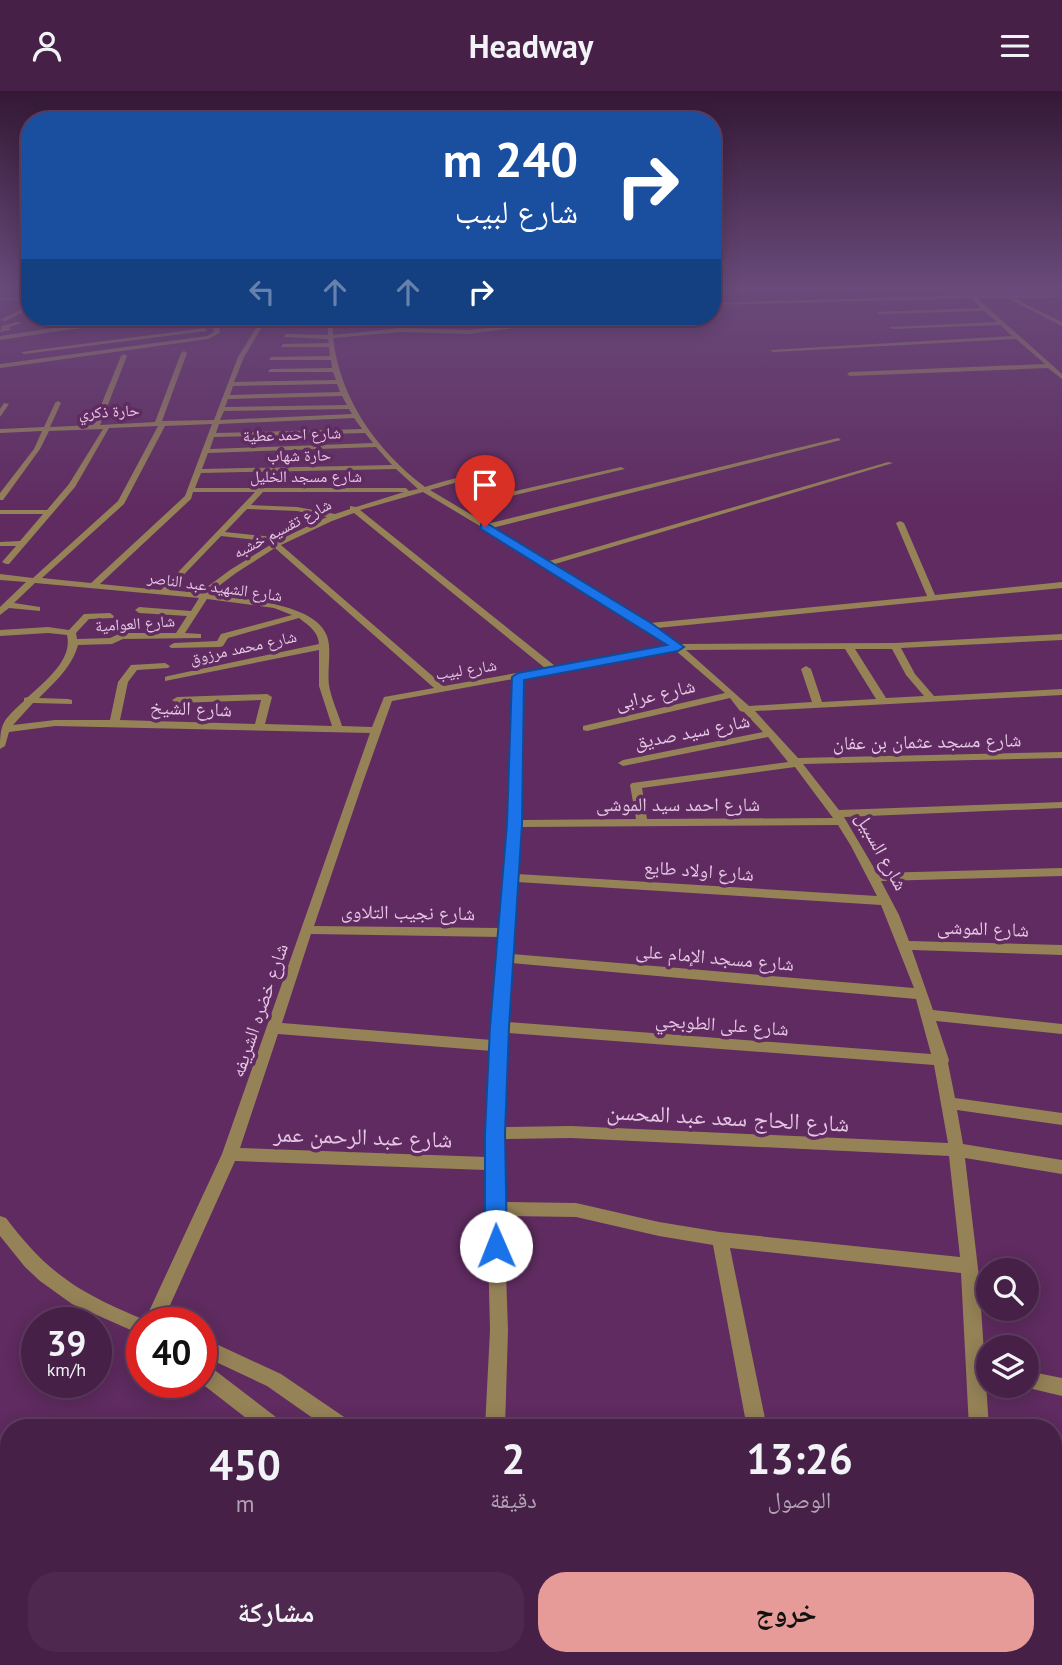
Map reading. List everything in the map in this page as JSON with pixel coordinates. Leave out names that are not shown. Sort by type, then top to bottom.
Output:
[{"type":"street","points":[[0,366],[25,362]]},
{"type":"street","points":[[96,426],[121,362]]},
{"type":"street","points":[[3,609],[121,502],[161,423],[181,362]]},
{"type":"street","points":[[93,586],[181,506],[192,490],[239,362]]},
{"type":"street","name":"شارع السبيل","points":[[333,362],[342,394],[354,416],[398,467],[422,489],[678,647],[731,695],[768,734],[838,817],[874,877],[885,901],[921,994],[942,1060],[959,1150],[978,1335]]},
{"type":"street","points":[[1045,362],[1062,377]]},
{"type":"street","points":[[850,373],[1062,367]]},
{"type":"street","points":[[270,371],[334,370]]},
{"type":"street","points":[[231,384],[338,382]]},
{"type":"street","points":[[226,397],[342,394]]},
{"type":"street","points":[[0,498],[37,449],[58,403]]},
{"type":"street","points":[[0,415],[6,404]]},
{"type":"street","points":[[222,409],[349,407]]},
{"type":"street","name":"حارة ذكري","points":[[0,431],[354,416]]},
{"type":"street","points":[[6,562],[79,473],[108,425]]},
{"type":"street","points":[[213,435],[365,431]]},
{"type":"street","points":[[485,527],[838,440]]},
{"type":"street","name":"شارع احمد عطية","points":[[207,451],[378,445]]},
{"type":"street","points":[[547,564],[890,463]]},
{"type":"street","name":"حارة شهاب","points":[[200,471],[398,467]]},
{"type":"street","points":[[422,489],[478,477],[501,493],[510,494],[621,469]]},
{"type":"street","name":"شارع مسجد الخليل","points":[[192,490],[422,489]]},
{"type":"street","name":"شارع تقسيم خشبه","points":[[179,636],[203,596],[241,563],[332,516],[422,489]]},
{"type":"street","points":[[163,592],[261,490]]},
{"type":"street","points":[[245,507],[297,509],[332,516]]},
{"type":"street","points":[[353,509],[554,670]]},
{"type":"street","points":[[0,512],[48,512]]},
{"type":"street","points":[[900,523],[932,598]]},
{"type":"street","points":[[220,534],[279,542],[441,689]]},
{"type":"street","points":[[0,544],[21,543]]},
{"type":"street","name":"شارع الشهيد عبد الناصر","points":[[0,577],[203,596],[275,606],[301,615],[318,629],[324,646]]},
{"type":"street","points":[[647,626],[1062,585]]},
{"type":"street","points":[[3,609],[37,609]]},
{"type":"street","points":[[139,610],[193,614]]},
{"type":"street","name":"شارع العوامية","points":[[0,633],[48,630],[73,638],[112,641],[121,636],[198,636],[220,644],[225,635],[301,615]]},
{"type":"street","points":[[0,745],[4,725],[70,658],[73,638],[87,616],[110,616]]},
{"type":"street","name":"شارع العوامية","points":[[174,646],[198,636]]},
{"type":"street","name":"شارع لبيب","points":[[385,703],[395,697],[678,647],[895,646],[1062,637]]},
{"type":"street","points":[[324,646],[324,686],[338,729]]},
{"type":"street","name":"شارع محمد مرزوق","points":[[168,679],[324,646]]},
{"type":"street","points":[[848,646],[883,702]]},
{"type":"street","points":[[895,646],[911,675],[932,700]]},
{"type":"street","points":[[114,723],[123,682],[134,667],[165,666]]},
{"type":"street","points":[[806,669],[818,705]]},
{"type":"street","points":[[495,1419],[499,1330],[494,1164],[500,1027],[515,824],[518,677]]},
{"type":"street","points":[[744,709],[1062,692]]},
{"type":"street","name":"شارع عرابى","points":[[587,728],[731,695]]},
{"type":"street","points":[[177,701],[267,697],[259,727]]},
{"type":"street","points":[[29,700],[68,702]]},
{"type":"street","name":"شارع خضره الشريفه","points":[[160,1307],[230,1154],[385,703]]},
{"type":"street","name":"شارع الشيخ","points":[[4,725],[114,723],[376,730]]},
{"type":"street","name":"شارع سيد صديق","points":[[623,763],[768,734]]},
{"type":"street","name":"شارع مسجد عثمان بن عفان","points":[[642,821],[636,785],[794,763],[1062,755]]},
{"type":"street","name":"شارع احمد سيد الموشى","points":[[515,824],[838,817],[1062,805]]},
{"type":"street","points":[[874,877],[1062,872]]},
{"type":"street","name":"شارع اولاد طايع","points":[[511,878],[885,901]]},
{"type":"street","name":"شارع نجيب التلاوى","points":[[307,930],[508,933]]},
{"type":"street","name":"شارع الموشى","points":[[903,945],[1062,950]]},
{"type":"street","name":"شارع مسجد الإمام على","points":[[506,958],[921,994]]},
{"type":"street","points":[[928,1015],[1062,1030]]},
{"type":"street","name":"شارع على الطوبجي","points":[[500,1027],[942,1060]]},
{"type":"street","points":[[274,1028],[499,1046]]},
{"type":"street","points":[[951,1103],[1062,1119]]},
{"type":"street","name":"شارع الحاج سعد عبد المحسن","points":[[495,1133],[559,1132],[959,1150],[1062,1167]]},
{"type":"street","name":"شارع عبد الرحمن عمر","points":[[230,1154],[494,1164]]},
{"type":"street","points":[[496,1209],[576,1210],[659,1229],[720,1239],[969,1266]]},
{"type":"street","points":[[0,1223],[39,1272],[88,1306],[126,1321]]},
{"type":"street","points":[[720,1239],[755,1419]]},
{"type":"street","points":[[217,1352],[274,1380],[330,1419]]},
{"type":"street","points":[[1039,1382],[1062,1387]]},
{"type":"street","points":[[217,1383],[262,1419]]},
{"type":"street","name":"شارع السبيل","points":[[979,1419],[981,1398]]},
{"type":"route","points":[[485,527],[678,647],[518,677],[515,824],[495,1133],[496,1246]]}]
